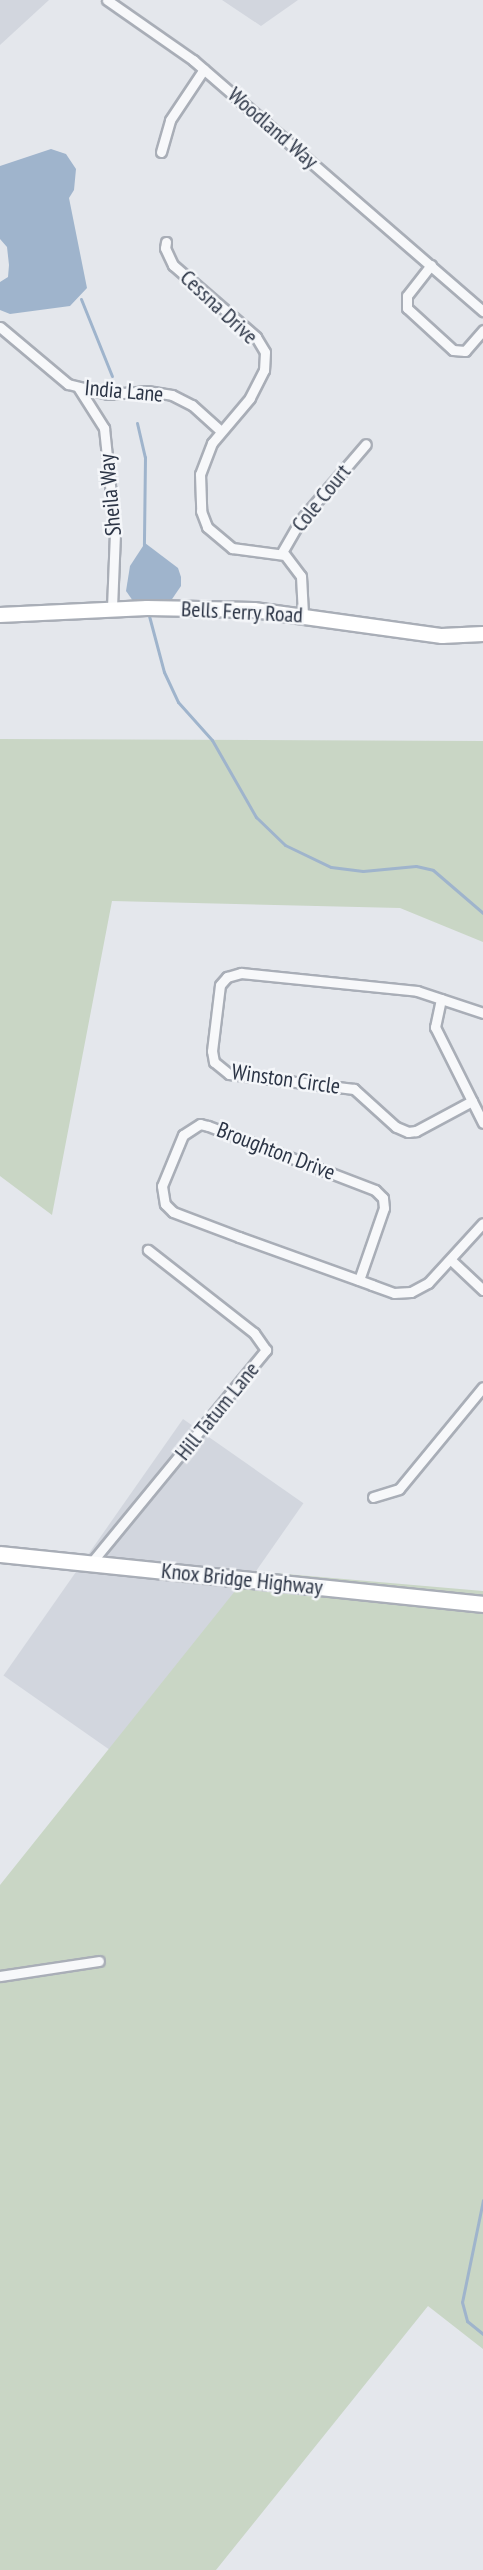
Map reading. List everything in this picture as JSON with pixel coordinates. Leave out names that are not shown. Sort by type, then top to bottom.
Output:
[{"type":"main road","name":"Bells Ferry Road","points":[[0,615],[112,609],[210,609],[303,615],[442,636],[483,634]]},
{"type":"main road","name":"Knox Bridge Highway","points":[[0,1554],[483,1604]]},
{"type":"street","name":"Woodland Way","points":[[107,0],[204,69],[483,311]]},
{"type":"street","points":[[162,152],[170,120],[204,69]]},
{"type":"street","name":"Cessna Drive","points":[[166,242],[165,248],[173,264],[256,337],[265,352],[260,381],[221,431],[200,474],[201,510],[207,527],[232,548],[280,554]]},
{"type":"street","points":[[431,265],[407,297],[407,308],[453,350],[465,351],[483,330]]},
{"type":"street","name":"India Lane","points":[[0,327],[51,372],[78,387],[108,394],[147,391],[172,395],[192,405],[221,431]]},
{"type":"street","name":"Sheila Way","points":[[78,387],[104,428],[115,533],[112,609]]},
{"type":"street","name":"Cole Court","points":[[280,554],[300,521],[366,444]]},
{"type":"street","points":[[280,554],[301,576],[303,615]]},
{"type":"street","name":"Winston Circle","points":[[472,1101],[416,1131],[408,1132],[396,1127],[354,1089],[229,1074],[214,1062],[220,985],[227,977],[241,972],[417,991],[483,1013]]},
{"type":"street","points":[[441,999],[435,1027],[483,1123]]},
{"type":"street","name":"Broughton Drive","points":[[359,1280],[384,1208],[383,1198],[375,1190],[208,1126],[200,1124],[183,1135],[162,1186],[165,1204],[173,1212],[394,1293],[411,1292],[428,1283],[483,1223]]},
{"type":"street","name":"Hill Tatum Lane","points":[[91,1563],[266,1350],[254,1333],[148,1250]]},
{"type":"street","points":[[451,1260],[483,1290]]},
{"type":"street","points":[[373,1497],[399,1489],[483,1387]]},
{"type":"street","points":[[0,1976],[99,1961]]},
{"type":"shaded area","points":[[0,0],[49,0],[0,45]]},
{"type":"shaded area","points":[[222,0],[298,0],[261,26]]},
{"type":"shaded area","points":[[183,1419],[303,1503],[124,1760],[3,1675]]},
{"type":"green space","points":[[0,739],[483,741],[483,942],[400,908],[112,901],[52,1215],[0,1176]]},
{"type":"green space","points":[[251,1571],[483,1591],[483,2349],[428,2306],[216,2570],[0,2570],[0,1885]]},
{"type":"water","points":[[51,149],[66,154],[76,169],[74,190],[69,198],[87,288],[70,306],[10,314],[0,310],[0,282],[8,277],[9,265],[7,247],[0,239],[0,166]]},
{"type":"water","points":[[145,543],[178,568],[181,586],[168,605],[138,608],[126,591],[130,566]]},
{"type":"waterway","points":[[81,299],[112,376]]},
{"type":"waterway","points":[[137,423],[145,457],[144,545]]},
{"type":"waterway","points":[[148,612],[164,672],[178,702],[212,740],[256,817],[285,845],[331,867],[363,871],[416,866],[433,870],[483,913]]},
{"type":"waterway","points":[[483,2200],[462,2302],[467,2321],[483,2334]]}]
